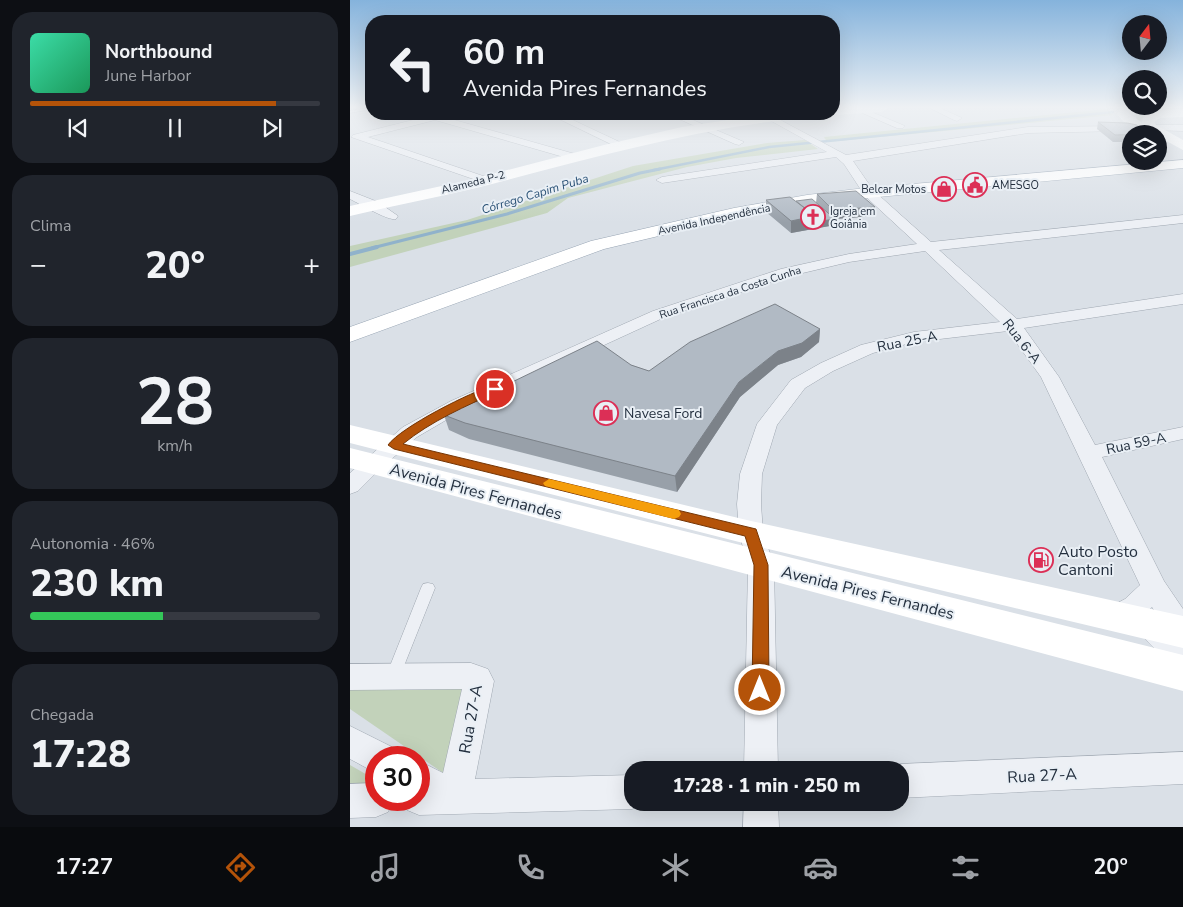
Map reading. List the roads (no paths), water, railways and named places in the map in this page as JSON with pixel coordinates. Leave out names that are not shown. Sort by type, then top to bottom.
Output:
[{"type":"main road","name":"Alameda P-2","points":[[350,211],[485,180],[609,147]]},
{"type":"main road","points":[[1169,147],[1182,156]]},
{"type":"main road","points":[[1167,149],[1182,156]]},
{"type":"main road","points":[[1167,159],[1182,156]]},
{"type":"main road","name":"Avenida Independência","points":[[1002,178],[1182,156]]},
{"type":"main road","name":"Avenida Independência","points":[[350,324],[592,242],[734,213],[866,190],[1002,178],[1122,164]]},
{"type":"main road","name":"Avenida Independência","points":[[350,335],[592,242]]},
{"type":"main road","name":"Avenida Pires Fernandes","points":[[350,434],[366,463],[756,549],[1131,620],[1183,632]]},
{"type":"main road","name":"Avenida Pires Fernandes","points":[[756,549],[1183,673]]},
{"type":"street","points":[[381,147],[485,180]]},
{"type":"street","points":[[538,147],[571,156]]},
{"type":"street","name":"Rua 6-A","points":[[823,147],[841,157],[866,190],[1013,325],[1050,377],[1089,452],[1154,587],[1172,616],[1183,627]]},
{"type":"street","points":[[662,180],[913,147]]},
{"type":"street","points":[[350,195],[374,205],[392,216]]},
{"type":"street","name":"Rua Francisca da Costa Cunha","points":[[366,463],[410,432],[458,405],[658,314],[786,272],[849,258],[927,247],[1183,219]]},
{"type":"street","name":"Rua 25-A","points":[[761,761],[756,549],[749,504],[752,474],[758,448],[767,424],[798,384],[827,367],[867,349],[914,337],[1013,325],[1183,299]]},
{"type":"street","name":"Rua 59-A","points":[[1089,452],[1183,433]]},
{"type":"street","points":[[1154,587],[1135,607],[1131,620],[1183,653]]},
{"type":"street","name":"Rua 27-A","points":[[350,677],[471,676],[477,678],[479,681],[455,796]]},
{"type":"street","points":[[350,742],[365,750]]},
{"type":"street","name":"Rua 27-A","points":[[909,781],[1183,768]]},
{"type":"street","points":[[430,784],[455,796]]},
{"type":"street","points":[[430,797],[624,792]]},
{"type":"street","points":[[350,801],[365,800]]},
{"type":"street","points":[[761,811],[761,827]]},
{"type":"lane","points":[[392,676],[428,588]]},
{"type":"waterway","name":"Córrego Capim Puba","points":[[654,170],[773,147]]},
{"type":"waterway","name":"Córrego Capim Puba","points":[[372,248],[507,214],[640,173],[660,169]]},
{"type":"waterway","name":"Córrego Capim Puba","points":[[350,254],[377,247]]},
{"type":"place","name":"AMESGO","points":[[975,185]]},
{"type":"place","name":"Belcar Motos","points":[[944,189]]},
{"type":"place","name":"Igreja em Goiânia","points":[[813,217]]},
{"type":"place","name":"Navesa Ford","points":[[606,413]]},
{"type":"place","name":"Auto Posto Cantoni","points":[[1041,560]]}]
